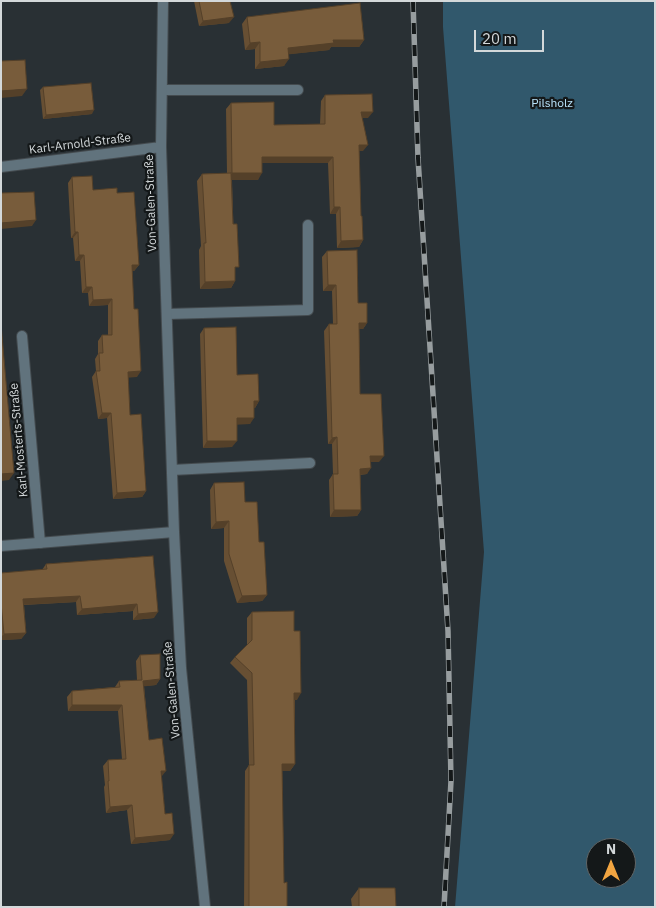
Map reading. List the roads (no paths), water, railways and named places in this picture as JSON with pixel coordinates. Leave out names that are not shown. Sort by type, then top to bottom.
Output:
[{"type":"street","name":"Von-Galen-Straße","points":[[163,1],[161,146],[174,532],[181,668],[205,907]]},
{"type":"street","points":[[162,90],[298,90]]},
{"type":"street","name":"Karl-Arnold-Straße","points":[[1,167],[161,146]]},
{"type":"street","points":[[167,314],[308,310],[308,225]]},
{"type":"street","name":"Karl-Mosterts-Straße","points":[[22,336],[40,543]]},
{"type":"street","points":[[172,470],[310,463]]},
{"type":"street","points":[[1,546],[174,532]]},
{"type":"railway","points":[[413,1],[418,158],[448,631],[451,781],[444,907]]},
{"type":"park label","name":"Pilsholz","points":[[552,104]]}]
